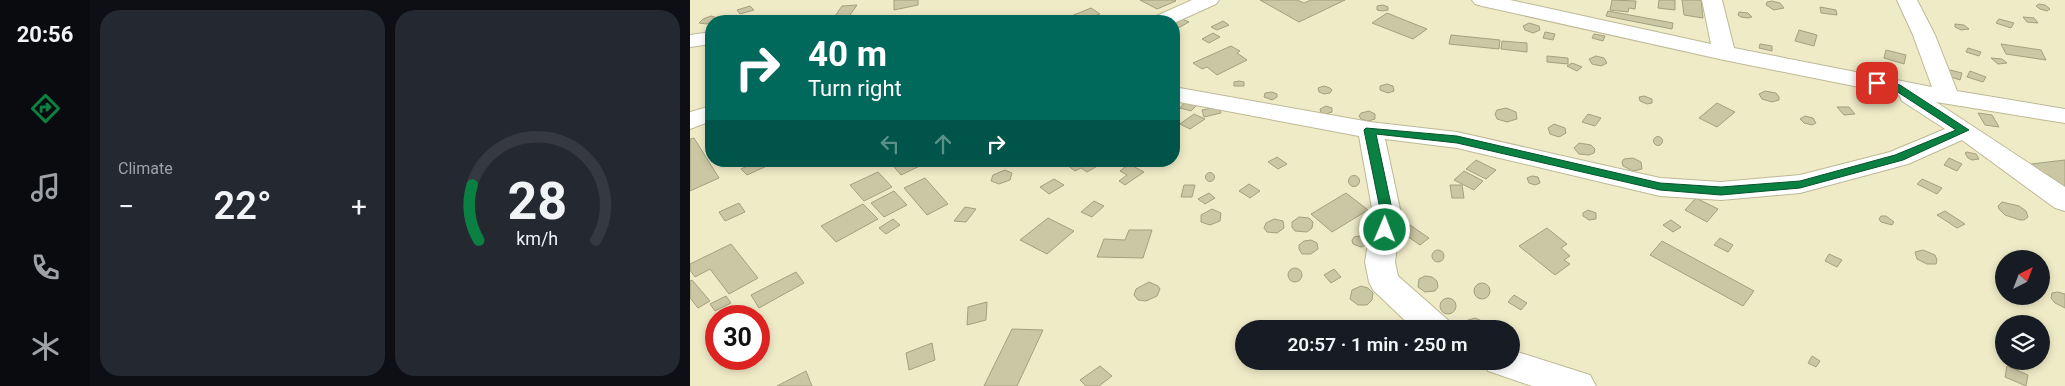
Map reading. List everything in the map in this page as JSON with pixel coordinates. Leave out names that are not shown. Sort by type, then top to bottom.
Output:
[{"type":"street","points":[[1175,15],[1209,0]]},
{"type":"street","points":[[1482,0],[1724,53],[1947,97],[2065,116]]},
{"type":"street","points":[[1712,0],[1724,53]]},
{"type":"street","points":[[1907,0],[1924,35],[1947,97]]},
{"type":"street","points":[[690,41],[705,39]]},
{"type":"street","points":[[1896,87],[1964,130],[2065,201]]},
{"type":"street","points":[[1180,95],[1370,130],[1457,140],[1660,187],[1721,191],[1800,184],[1899,158],[1964,130]]},
{"type":"street","points":[[690,121],[705,115]]},
{"type":"street","points":[[1370,130],[1387,214],[1380,262],[1384,282],[1426,320]]},
{"type":"street","points":[[1520,367],[1578,386]]},
{"type":"building","points":[[894,0],[918,0],[918,5],[894,10]]},
{"type":"building","points":[[1140,0],[1175,0],[1176,1],[1157,9]]},
{"type":"building","points":[[1260,0],[1297,0],[1304,3],[1311,0],[1345,0],[1299,22]]},
{"type":"building","points":[[1612,0],[1636,1],[1635,9],[1629,8],[1628,12],[1610,10]]},
{"type":"building","points":[[1659,0],[1675,0],[1675,10],[1658,8]]},
{"type":"building","points":[[1682,0],[1701,0],[1703,18],[1684,15]]},
{"type":"building","points":[[1767,2],[1780,3],[1784,8],[1774,10],[1766,5]]},
{"type":"building","points":[[2039,4],[2045,5],[2050,9],[2047,11],[2040,9],[2036,6]]},
{"type":"building","points":[[857,5],[850,15],[836,15],[842,6]]},
{"type":"building","points":[[1383,5],[1388,7],[1388,10],[1377,10],[1377,6]]},
{"type":"building","points":[[750,6],[754,10],[740,14],[737,10]]},
{"type":"building","points":[[1820,7],[1836,10],[1837,15],[1821,13]]},
{"type":"building","points":[[1091,8],[1100,14],[1097,15],[1074,15]]},
{"type":"building","points":[[1608,11],[1673,23],[1672,29],[1606,16]]},
{"type":"building","points":[[1739,12],[1748,13],[1752,17],[1741,17],[1738,15]]},
{"type":"building","points":[[1387,13],[1427,29],[1413,39],[1372,23]]},
{"type":"building","points":[[2023,17],[2034,18],[2038,23],[2027,22]]},
{"type":"building","points":[[705,18],[705,24],[699,23]]},
{"type":"building","points":[[1182,19],[1189,22],[1180,27],[1180,20]]},
{"type":"building","points":[[1999,19],[2014,23],[2011,28],[1996,23]]},
{"type":"building","points":[[1223,21],[1229,25],[1217,30],[1211,27]]},
{"type":"building","points":[[1529,23],[1539,26],[1540,30],[1533,33],[1525,30],[1523,26]]},
{"type":"building","points":[[1955,24],[1964,25],[1969,29],[1961,30],[1955,27]]},
{"type":"building","points":[[1799,30],[1817,35],[1814,46],[1795,41]]},
{"type":"building","points":[[1545,32],[1555,34],[1553,40],[1543,38]]},
{"type":"building","points":[[1213,33],[1220,37],[1209,43],[1202,39]]},
{"type":"building","points":[[1594,34],[1605,36],[1603,41],[1592,38]]},
{"type":"building","points":[[1451,35],[1500,40],[1499,49],[1449,44]]},
{"type":"building","points":[[1502,41],[1527,43],[1527,52],[1501,49]]},
{"type":"building","points":[[1760,44],[1772,46],[1772,51],[1759,48]]},
{"type":"building","points":[[2001,44],[2041,50],[2046,60],[2006,54]]},
{"type":"building","points":[[1231,46],[1240,51],[1237,53],[1247,60],[1217,75],[1207,67],[1202,69],[1193,63]]},
{"type":"building","points":[[1968,48],[1981,52],[1979,56],[1966,52]]},
{"type":"building","points":[[1886,50],[1906,55],[1904,64],[1884,58]]},
{"type":"building","points":[[1547,56],[1568,58],[1568,64],[1547,62]]},
{"type":"building","points":[[1596,56],[1604,58],[1607,63],[1601,66],[1592,64],[1589,59]]},
{"type":"building","points":[[1991,58],[2002,59],[2007,63],[1998,64]]},
{"type":"building","points":[[1572,63],[1582,67],[1577,71],[1567,66]]},
{"type":"building","points":[[1950,70],[1962,73],[1960,80],[1948,76]]},
{"type":"building","points":[[1970,71],[1986,77],[1983,82],[1967,77]]},
{"type":"building","points":[[1234,82],[1244,82],[1244,86],[1234,86]]},
{"type":"building","points":[[1387,84],[1393,86],[1394,91],[1388,93],[1380,90],[1380,86]]},
{"type":"building","points":[[1324,86],[1332,90],[1330,93],[1324,94],[1319,92],[1318,88]]},
{"type":"building","points":[[1765,91],[1776,93],[1779,100],[1772,102],[1762,99],[1759,94]]},
{"type":"building","points":[[1272,92],[1277,94],[1277,97],[1272,100],[1264,97],[1265,93]]},
{"type":"building","points":[[1644,96],[1652,99],[1652,103],[1647,104],[1640,101],[1639,97]]},
{"type":"building","points":[[1186,101],[1198,104],[1191,111],[1180,108]]},
{"type":"building","points":[[1717,103],[1735,112],[1717,127],[1699,118]]},
{"type":"building","points":[[1326,106],[1332,108],[1332,112],[1321,113],[1320,109]]},
{"type":"building","points":[[1218,107],[1221,113],[1204,117],[1202,110]]},
{"type":"building","points":[[1837,107],[1849,107],[1855,114],[1844,115]]},
{"type":"building","points":[[1506,108],[1516,112],[1517,119],[1507,122],[1497,119],[1495,114],[1497,110]]},
{"type":"building","points":[[1369,111],[1375,114],[1375,119],[1368,121],[1361,119],[1359,116],[1361,113]]},
{"type":"building","points":[[1978,113],[1992,115],[1999,127],[1985,125]]},
{"type":"building","points":[[1194,114],[1205,119],[1190,129],[1180,124]]},
{"type":"building","points":[[1588,114],[1601,118],[1595,126],[1582,122]]},
{"type":"building","points":[[1805,116],[1813,118],[1816,123],[1812,125],[1804,123],[1800,119]]},
{"type":"building","points":[[1554,124],[1565,128],[1566,133],[1559,137],[1550,134],[1548,128]]},
{"type":"building","points":[[1658,137],[1662,141],[1658,145],[1654,141]]},
{"type":"building","points":[[694,138],[705,156],[705,167],[712,167],[719,178],[690,191],[690,139]]},
{"type":"building","points":[[1579,143],[1591,145],[1595,149],[1594,153],[1589,155],[1579,154],[1574,148]]},
{"type":"building","points":[[1965,153],[1976,154],[1979,159],[1972,160],[1968,158]]},
{"type":"building","points":[[1277,157],[1287,164],[1278,169],[1268,162]]},
{"type":"building","points":[[1633,158],[1641,162],[1642,169],[1633,171],[1623,166],[1622,162],[1624,159]]},
{"type":"building","points":[[1949,158],[1962,164],[1957,171],[1944,165]]},
{"type":"building","points":[[1476,160],[1496,170],[1486,179],[1466,169]]},
{"type":"building","points":[[2065,160],[2065,186],[2059,187],[2031,164]]},
{"type":"building","points":[[745,167],[765,167],[747,175],[741,169]]},
{"type":"building","points":[[894,167],[918,167],[901,175]]},
{"type":"building","points":[[1070,167],[1096,167],[1087,172],[1081,168],[1075,171]]},
{"type":"building","points":[[1125,167],[1135,167],[1144,172],[1125,185],[1119,181],[1127,175],[1120,171]]},
{"type":"building","points":[[1005,170],[1012,173],[1010,180],[999,184],[991,181],[993,175]]},
{"type":"building","points":[[1464,171],[1483,181],[1474,190],[1454,180]]},
{"type":"building","points":[[878,172],[892,187],[864,201],[850,185]]},
{"type":"building","points":[[1210,172],[1215,177],[1210,182],[1205,177]]},
{"type":"building","points":[[1354,175],[1360,181],[1354,187],[1348,181]]},
{"type":"building","points":[[1532,176],[1538,177],[1540,183],[1535,185],[1529,183],[1527,178]]},
{"type":"building","points":[[925,178],[948,204],[927,215],[904,188]]},
{"type":"building","points":[[1054,179],[1064,185],[1049,194],[1040,187]]},
{"type":"building","points":[[1922,179],[1942,188],[1937,194],[1917,184]]},
{"type":"building","points":[[1249,184],[1260,191],[1250,198],[1239,191]]},
{"type":"building","points":[[1184,185],[1195,185],[1192,197],[1181,197]]},
{"type":"building","points":[[1450,185],[1462,185],[1464,198],[1452,198]]},
{"type":"building","points":[[894,191],[907,205],[884,217],[871,203]]},
{"type":"building","points":[[1209,193],[1215,198],[1205,204],[1198,199]]},
{"type":"building","points":[[1346,193],[1368,210],[1332,232],[1311,214]]},
{"type":"building","points":[[1696,198],[1718,209],[1707,222],[1685,210]]},
{"type":"building","points":[[1094,201],[1104,206],[1092,217],[1081,212]]},
{"type":"building","points":[[2002,202],[2019,206],[2026,211],[2028,217],[2020,220],[2005,215],[1998,206]]},
{"type":"building","points":[[739,203],[745,212],[725,221],[719,212]]},
{"type":"building","points":[[863,204],[878,219],[836,242],[821,226]]},
{"type":"building","points":[[965,207],[976,209],[966,222],[954,221]]},
{"type":"building","points":[[1212,209],[1221,213],[1220,221],[1210,225],[1201,222],[1201,215]]},
{"type":"building","points":[[1588,210],[1596,213],[1596,219],[1589,220],[1583,216],[1583,213]]},
{"type":"building","points":[[1945,211],[1965,224],[1957,228],[1937,215]]},
{"type":"building","points":[[1881,216],[1886,216],[1894,222],[1892,225],[1881,222],[1879,219]]},
{"type":"building","points":[[1299,217],[1309,218],[1313,222],[1312,228],[1307,232],[1295,231],[1292,227],[1292,222]]},
{"type":"building","points":[[1048,218],[1074,231],[1047,254],[1020,240]]},
{"type":"building","points":[[893,219],[900,225],[886,234],[879,228]]},
{"type":"building","points":[[1274,219],[1283,221],[1284,228],[1277,233],[1267,232],[1264,228],[1266,223]]},
{"type":"building","points":[[1671,220],[1681,227],[1673,232],[1663,225]]},
{"type":"building","points":[[1410,225],[1429,238],[1420,245],[1401,232]]},
{"type":"building","points":[[1547,228],[1567,244],[1561,248],[1570,256],[1564,260],[1570,264],[1555,275],[1519,246]]},
{"type":"building","points":[[1129,230],[1152,230],[1143,258],[1097,257],[1104,239],[1125,240]]},
{"type":"building","points":[[1354,237],[1367,238],[1368,242],[1366,245],[1361,247],[1353,244],[1352,240]]},
{"type":"building","points":[[1720,238],[1733,245],[1728,252],[1714,245]]},
{"type":"building","points":[[1311,240],[1317,243],[1318,249],[1311,254],[1302,254],[1299,245],[1304,241]]},
{"type":"building","points":[[1662,241],[1754,291],[1743,306],[1650,255]]},
{"type":"building","points":[[731,244],[758,278],[729,294],[710,269],[695,277],[690,270],[690,264]]},
{"type":"building","points":[[1440,250],[1443,251],[1443,261],[1436,262],[1433,261],[1432,254],[1433,251]]},
{"type":"building","points":[[1923,250],[1935,255],[1936,264],[1927,264],[1917,259],[1915,252]]},
{"type":"building","points":[[1829,254],[1842,260],[1837,267],[1825,261]]},
{"type":"building","points":[[1295,268],[1300,270],[1302,275],[1300,280],[1295,282],[1290,280],[1288,275],[1290,270]]},
{"type":"building","points":[[1334,269],[1341,277],[1331,283],[1324,275]]},
{"type":"building","points":[[796,272],[804,283],[764,305],[757,305],[751,295]]},
{"type":"building","points":[[1425,276],[1432,277],[1437,281],[1438,287],[1435,291],[1425,292],[1418,287],[1419,279]]},
{"type":"building","points":[[692,280],[710,301],[698,308],[690,298],[690,281]]},
{"type":"building","points":[[1149,282],[1160,289],[1157,296],[1146,301],[1138,300],[1134,295],[1136,289]]},
{"type":"building","points":[[1482,283],[1490,291],[1482,299],[1474,291]]},
{"type":"building","points":[[1361,286],[1368,288],[1373,293],[1372,300],[1367,305],[1358,305],[1350,299],[1352,290]]},
{"type":"building","points":[[2052,293],[2065,294],[2065,308],[2055,303],[2051,298]]},
{"type":"building","points":[[1514,295],[1527,303],[1521,310],[1508,302]]},
{"type":"building","points":[[726,296],[731,303],[727,305],[710,304]]},
{"type":"building","points":[[1445,298],[1451,298],[1456,303],[1454,312],[1445,314],[1440,309],[1440,303]]},
{"type":"building","points":[[987,302],[986,320],[967,325],[968,307]]},
{"type":"building","points":[[1012,329],[1043,330],[1017,386],[984,386]]},
{"type":"building","points":[[932,343],[935,360],[909,370],[906,353]]},
{"type":"building","points":[[1812,356],[1820,361],[1816,367],[1808,363]]},
{"type":"building","points":[[1100,366],[1112,376],[1099,386],[1086,386],[1080,380]]},
{"type":"building","points":[[2006,370],[2016,370],[2028,375],[2026,386],[2005,377]]},
{"type":"building","points":[[806,371],[812,386],[777,386]]},
{"type":"route","points":[[1385,230],[1387,214],[1370,130],[1457,140],[1660,187],[1721,191],[1754,190],[1800,184],[1899,158],[1964,130],[1896,87],[1877,83]]}]
